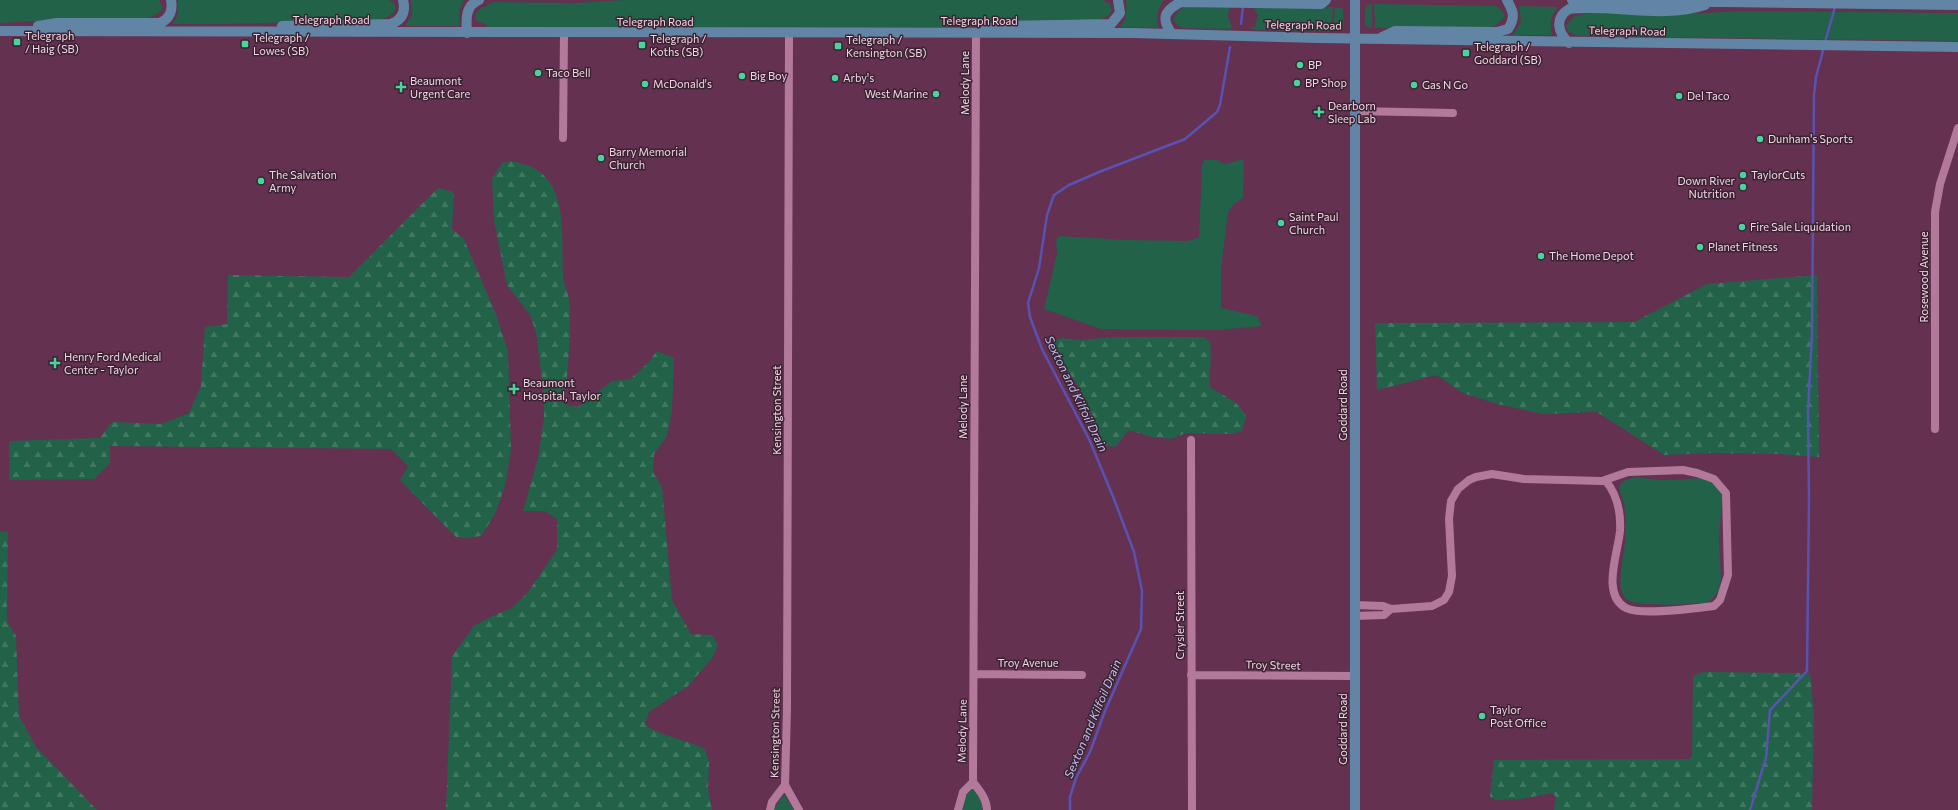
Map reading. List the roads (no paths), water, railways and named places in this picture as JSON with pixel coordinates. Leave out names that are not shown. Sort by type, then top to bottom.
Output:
[{"type":"main road","points":[[3,31],[58,23],[160,23],[170,16],[172,9],[171,0]]},
{"type":"main road","points":[[265,32],[283,26],[297,25],[391,24],[399,21],[402,16],[404,6],[403,0]]},
{"type":"main road","points":[[467,33],[468,9],[479,0]]},
{"type":"main road","points":[[955,33],[1008,26],[1111,24],[1120,13],[1118,0]]},
{"type":"main road","points":[[1172,34],[1167,28],[1165,21],[1166,13],[1170,8],[1181,2],[1321,4],[1326,0]]},
{"type":"main road","name":"Goddard Road","points":[[1355,810],[1356,0]]},
{"type":"main road","points":[[1381,38],[1395,31],[1497,32],[1508,29],[1514,17],[1507,0]]},
{"type":"main road","points":[[1572,0],[1958,5]]},
{"type":"main road","points":[[1569,42],[1560,30],[1559,22],[1563,13],[1569,9],[1670,11],[1691,9],[1712,2]]},
{"type":"main road","name":"Telegraph Road","points":[[3,31],[564,34],[1172,34],[1569,42],[1958,47]]},
{"type":"street","points":[[563,138],[564,34]]},
{"type":"street","name":"Kensington Street","points":[[789,34],[787,709],[785,786],[799,810]]},
{"type":"street","name":"Melody Lane","points":[[973,782],[976,34]]},
{"type":"street","points":[[1356,112],[1453,113]]},
{"type":"street","name":"Rosewood Avenue","points":[[1935,429],[1936,212],[1940,184],[1958,128]]},
{"type":"street","name":"Crysler Street","points":[[1192,440],[1192,810]]},
{"type":"street","points":[[1355,610],[1383,606],[1391,609],[1436,605],[1446,597],[1449,592],[1452,576],[1449,519],[1451,501],[1458,488],[1469,480],[1492,474],[1524,479],[1605,480],[1628,472],[1683,470],[1714,479],[1726,494],[1728,575],[1720,600],[1714,606],[1644,612],[1626,608],[1615,596],[1612,578],[1620,531],[1619,509],[1611,487],[1605,480]]},
{"type":"street","name":"Troy Avenue","points":[[974,674],[1082,674]]},
{"type":"street","name":"Troy Street","points":[[1191,675],[1355,676]]},
{"type":"street","points":[[958,810],[959,800],[963,792],[973,782],[983,796],[987,804],[987,810]]},
{"type":"street","name":"Kensington Street","points":[[770,810],[772,802],[785,786]]},
{"type":"waterway","name":"Sexton and Kilfoil Drain","points":[[1241,24],[1243,6]]},
{"type":"waterway","points":[[1825,42],[1835,7]]},
{"type":"waterway","name":"Sexton and Kilfoil Drain","points":[[1070,810],[1070,797],[1076,778],[1090,752],[1105,711],[1141,629],[1142,591],[1134,552],[1114,499],[1089,439],[1042,349],[1030,317],[1028,303],[1039,268],[1047,215],[1054,195],[1069,185],[1099,172],[1185,139],[1217,112],[1220,105],[1230,47]]},
{"type":"waterway","points":[[1750,810],[1766,758],[1770,710],[1807,671],[1809,500],[1808,410],[1812,333],[1814,95],[1816,77],[1824,47]]},
{"type":"place","name":"Telegraph / Haig (SB)","points":[[17,42]]},
{"type":"place","name":"Telegraph / Lowes (SB)","points":[[245,44]]},
{"type":"place","name":"Telegraph / Koths (SB)","points":[[642,45]]},
{"type":"place","name":"Telegraph / Kensington (SB)","points":[[838,46]]},
{"type":"place","name":"Telegraph / Goddard (SB)","points":[[1466,53]]},
{"type":"place","name":"BP","points":[[1300,65]]},
{"type":"place","name":"Taco Bell","points":[[538,73]]},
{"type":"place","name":"Big Boy","points":[[742,76]]},
{"type":"place","name":"Arby's","points":[[835,78]]},
{"type":"place","name":"BP Shop","points":[[1297,83]]},
{"type":"place","name":"McDonald's","points":[[645,84]]},
{"type":"place","name":"Gas N Go","points":[[1414,85]]},
{"type":"place","name":"Beaumont Urgent Care","points":[[401,87]]},
{"type":"place","name":"West Marine","points":[[936,94]]},
{"type":"place","name":"Del Taco","points":[[1679,96]]},
{"type":"place","name":"Dearborn Sleep Lab","points":[[1319,112]]},
{"type":"place","name":"Dunham's Sports","points":[[1760,139]]},
{"type":"place","name":"Barry Memorial Church","points":[[601,158]]},
{"type":"place","name":"TaylorCuts","points":[[1743,175]]},
{"type":"place","name":"The Salvation Army","points":[[261,181]]},
{"type":"place","name":"Down River Nutrition","points":[[1743,187]]},
{"type":"place","name":"Saint Paul Church","points":[[1281,223]]},
{"type":"place","name":"Fire Sale Liquidation","points":[[1742,227]]},
{"type":"place","name":"Planet Fitness","points":[[1700,247]]},
{"type":"place","name":"The Home Depot","points":[[1541,256]]},
{"type":"place","name":"Henry Ford Medical Center - Taylor","points":[[55,363]]},
{"type":"place","name":"Beaumont Hospital, Taylor","points":[[514,389]]},
{"type":"place","name":"Taylor Post Office","points":[[1482,716]]}]
